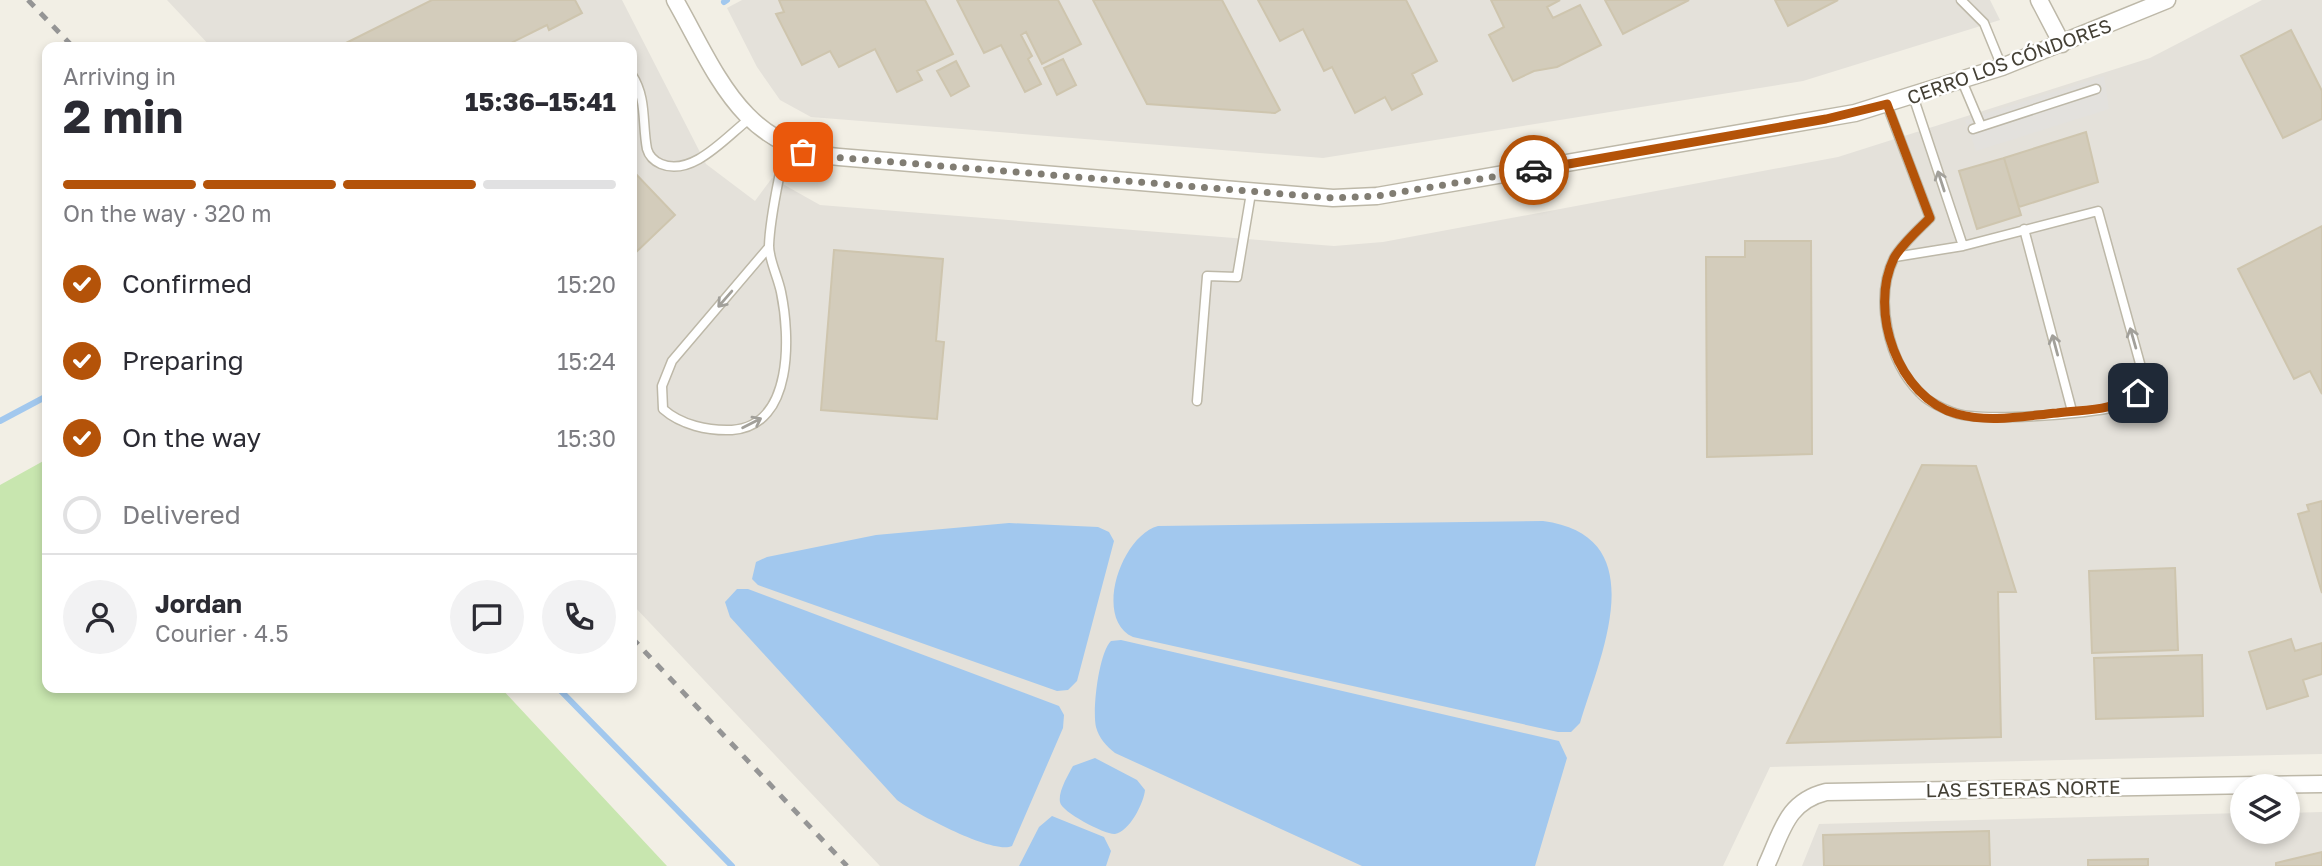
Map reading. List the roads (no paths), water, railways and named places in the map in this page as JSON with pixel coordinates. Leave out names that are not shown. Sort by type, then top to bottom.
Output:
[{"type":"street","name":"CERRO LOS CÓNDORES","points":[[675,0],[726,89],[748,120],[785,145],[820,156],[1333,198],[1377,196],[1826,119],[1962,81],[2062,44],[2167,0]]},
{"type":"street","points":[[2039,0],[2062,44]]},
{"type":"street","name":"LAS ESTERAS NORTE","points":[[1766,866],[1793,807],[1807,796],[1826,792],[2322,784]]},
{"type":"lane","points":[[1961,0],[1983,23],[2002,67]]},
{"type":"lane","points":[[1962,81],[1977,128],[2096,89]]},
{"type":"lane","points":[[637,83],[643,105],[647,152],[655,162],[669,168],[694,163],[748,120]]},
{"type":"lane","points":[[1913,96],[1963,246]]},
{"type":"lane","points":[[1887,104],[1930,218],[1895,257],[1886,287],[1886,318],[1892,345],[1920,394],[1954,413],[1985,419],[2118,407],[2138,393],[2144,378],[2098,211],[1963,246],[1895,257]]},
{"type":"lane","points":[[769,247],[664,373],[663,409],[674,419],[698,427],[732,430],[750,426],[768,414],[782,388],[786,352],[782,295],[769,247],[785,145]]},
{"type":"lane","points":[[1197,401],[1207,276],[1237,278],[1251,193]]},
{"type":"lane","points":[[2024,229],[2072,411]]},
{"type":"water","points":[[1543,521],[1578,531],[1599,549],[1610,574],[1611,602],[1607,634],[1580,723],[1571,732],[1558,732],[1133,637],[1121,627],[1115,613],[1114,597],[1123,561],[1145,533],[1158,526]]},
{"type":"water","points":[[1009,523],[1098,527],[1109,532],[1114,541],[1077,681],[1068,690],[1057,691],[758,585],[752,579],[756,562],[767,557],[876,535]]},
{"type":"water","points":[[737,589],[748,589],[1059,706],[1064,715],[1063,728],[1012,846],[1002,847],[972,839],[936,823],[897,800],[730,617],[725,602]]},
{"type":"water","points":[[1121,640],[1559,741],[1567,758],[1535,866],[1362,866],[1115,753],[1103,742],[1097,731],[1095,708],[1103,657],[1111,641]]},
{"type":"water","points":[[1095,758],[1137,780],[1145,790],[1135,816],[1125,828],[1115,834],[1084,822],[1060,802],[1062,789],[1073,766]]},
{"type":"water","points":[[1052,816],[1104,837],[1111,851],[1106,866],[1019,866],[1039,827]]},
{"type":"waterway","points":[[0,421],[42,399]]},
{"type":"waterway","points":[[563,693],[732,866]]},
{"type":"railway","points":[[28,0],[68,42]]},
{"type":"railway","points":[[637,643],[847,866]]}]
